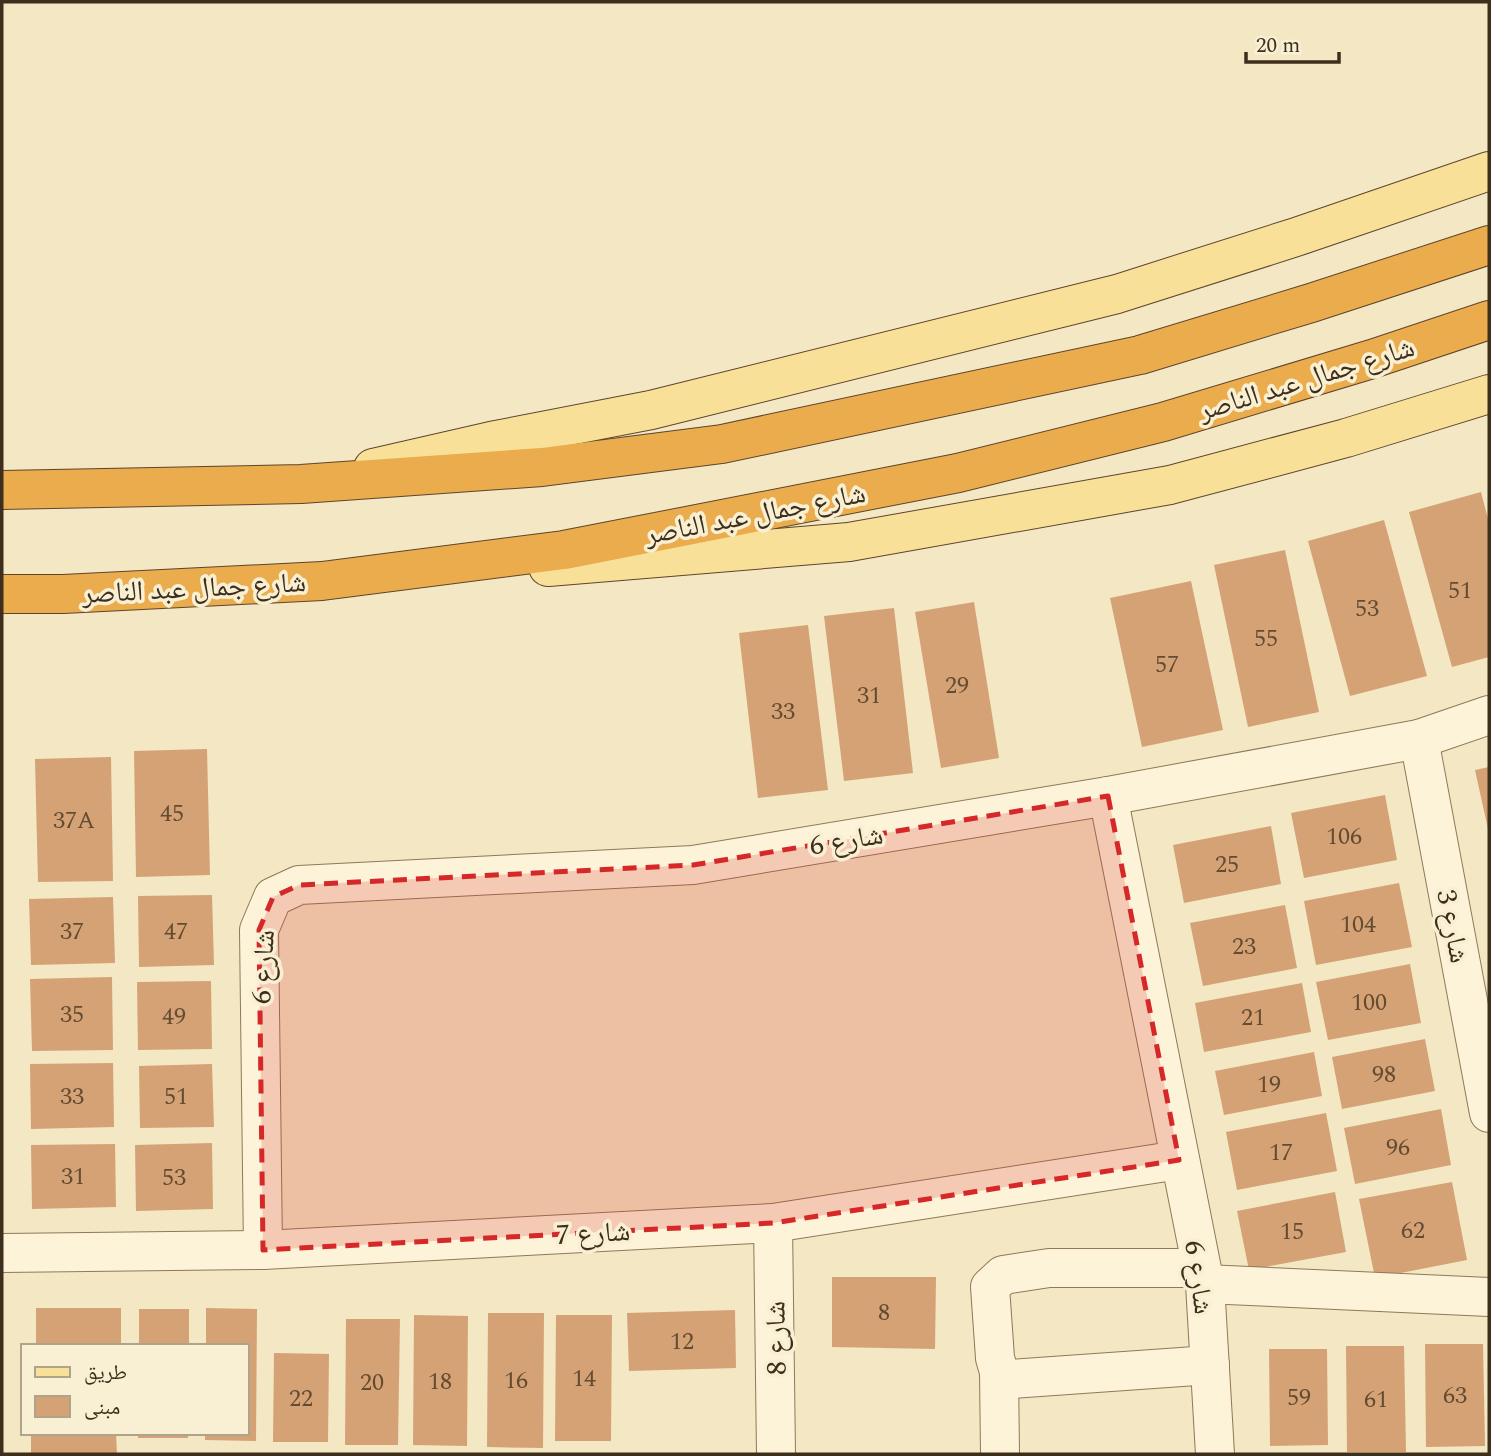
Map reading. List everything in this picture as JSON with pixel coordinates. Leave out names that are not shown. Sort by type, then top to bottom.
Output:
[{"type":"highway","points":[[2,490],[301,484],[542,467],[722,444],[1140,355],[1489,245]]},
{"type":"highway","name":"شارع جمال عبد الناصر","points":[[2,594],[63,594],[323,581],[564,550],[958,473],[1163,422],[1372,359],[1489,320]]},
{"type":"main road","points":[[301,484],[491,441],[651,410],[1117,294],[1489,171]]},
{"type":"main road","points":[[323,581],[418,578],[849,542],[1170,485],[1346,438],[1489,394]]},
{"type":"street","points":[[1108,796],[1419,739],[1489,715]]},
{"type":"street","name":"شارع 3","points":[[1419,739],[1489,1113]]},
{"type":"street","name":"شارع 6","points":[[263,1250],[259,930],[273,897],[299,885],[693,864],[1108,796],[1203,1276],[1215,1454]]},
{"type":"street","name":"شارع 7","points":[[2,1253],[263,1250],[773,1223],[1179,1160]]},
{"type":"street","name":"شارع 8","points":[[773,1223],[776,1454]]},
{"type":"street","points":[[1000,1454],[999,1372],[995,1358],[990,1287],[1003,1275],[1049,1268],[1203,1276],[1489,1297]]},
{"type":"street","points":[[999,1372],[1011,1379],[1210,1365]]},
{"type":"highlighted area","points":[[1108,796],[1179,1160],[773,1223],[263,1250],[259,930],[273,897],[299,885],[693,865]]},
{"type":"building","points":[[1481,492],[1489,523],[1489,657],[1452,667],[1409,512]]},
{"type":"building","points":[[1384,520],[1427,676],[1350,696],[1308,541]]},
{"type":"building","points":[[1285,550],[1319,712],[1248,727],[1214,565]]},
{"type":"building","points":[[1191,581],[1223,730],[1142,747],[1110,598]]},
{"type":"building","points":[[974,602],[999,758],[941,768],[915,612]]},
{"type":"building","points":[[894,608],[913,773],[844,781],[824,616]]},
{"type":"building","points":[[808,625],[828,790],[758,798],[739,633]]},
{"type":"building","points":[[207,749],[210,875],[136,877],[134,751]]},
{"type":"building","points":[[111,757],[113,881],[38,882],[35,759]]},
{"type":"building","points":[[1489,767],[1489,829],[1488,829],[1475,770]]},
{"type":"building","points":[[1385,795],[1397,860],[1304,878],[1291,813]]},
{"type":"building","points":[[1271,826],[1281,884],[1184,903],[1173,845]]},
{"type":"building","points":[[1399,883],[1412,947],[1316,965],[1304,901]]},
{"type":"building","points":[[212,895],[214,965],[139,967],[138,896]]},
{"type":"building","points":[[113,897],[115,963],[31,965],[29,899]]},
{"type":"building","points":[[1285,905],[1297,968],[1203,986],[1190,923]]},
{"type":"building","points":[[1410,964],[1421,1023],[1328,1040],[1316,982]]},
{"type":"building","points":[[112,977],[113,1050],[32,1051],[30,979]]},
{"type":"building","points":[[211,981],[212,1049],[138,1050],[137,982]]},
{"type":"building","points":[[1302,983],[1311,1032],[1204,1052],[1195,1003]]},
{"type":"building","points":[[1425,1039],[1435,1091],[1342,1109],[1332,1057]]},
{"type":"building","points":[[1314,1052],[1322,1096],[1224,1115],[1215,1071]]},
{"type":"building","points":[[113,1063],[114,1127],[31,1129],[30,1064]]},
{"type":"building","points":[[212,1064],[214,1127],[140,1128],[139,1066]]},
{"type":"building","points":[[1441,1109],[1451,1165],[1355,1184],[1344,1128]]},
{"type":"building","points":[[1326,1113],[1337,1171],[1237,1190],[1226,1132]]},
{"type":"building","points":[[212,1143],[213,1209],[136,1211],[135,1145]]},
{"type":"building","points":[[115,1144],[116,1207],[32,1209],[31,1145]]},
{"type":"building","points":[[1452,1182],[1467,1260],[1375,1278],[1359,1199]]},
{"type":"building","points":[[1335,1192],[1346,1252],[1249,1270],[1237,1211]]},
{"type":"building","points":[[832,1277],[936,1277],[935,1349],[832,1347]]},
{"type":"building","points":[[36,1308],[121,1308],[121,1344],[36,1344]]},
{"type":"building","points":[[206,1308],[257,1309],[256,1441],[205,1440],[205,1435],[248,1435],[248,1344],[206,1344]]},
{"type":"building","points":[[139,1309],[189,1309],[189,1344],[139,1344]]},
{"type":"building","points":[[735,1310],[736,1368],[629,1371],[627,1313]]},
{"type":"building","points":[[488,1313],[544,1313],[543,1448],[487,1447]]},
{"type":"building","points":[[414,1315],[468,1316],[467,1446],[413,1445]]},
{"type":"building","points":[[556,1315],[612,1315],[611,1441],[555,1441]]},
{"type":"building","points":[[346,1319],[400,1319],[398,1445],[345,1445]]},
{"type":"building","points":[[1425,1344],[1483,1344],[1485,1446],[1426,1447]]},
{"type":"building","points":[[1346,1346],[1404,1346],[1406,1452],[1347,1452]]},
{"type":"building","points":[[1269,1349],[1327,1349],[1328,1445],[1270,1446]]},
{"type":"building","points":[[274,1353],[329,1354],[328,1442],[273,1442]]},
{"type":"building","points":[[31,1435],[116,1435],[117,1454],[31,1454]]},
{"type":"building","points":[[138,1435],[188,1435],[188,1438],[138,1438]]}]
